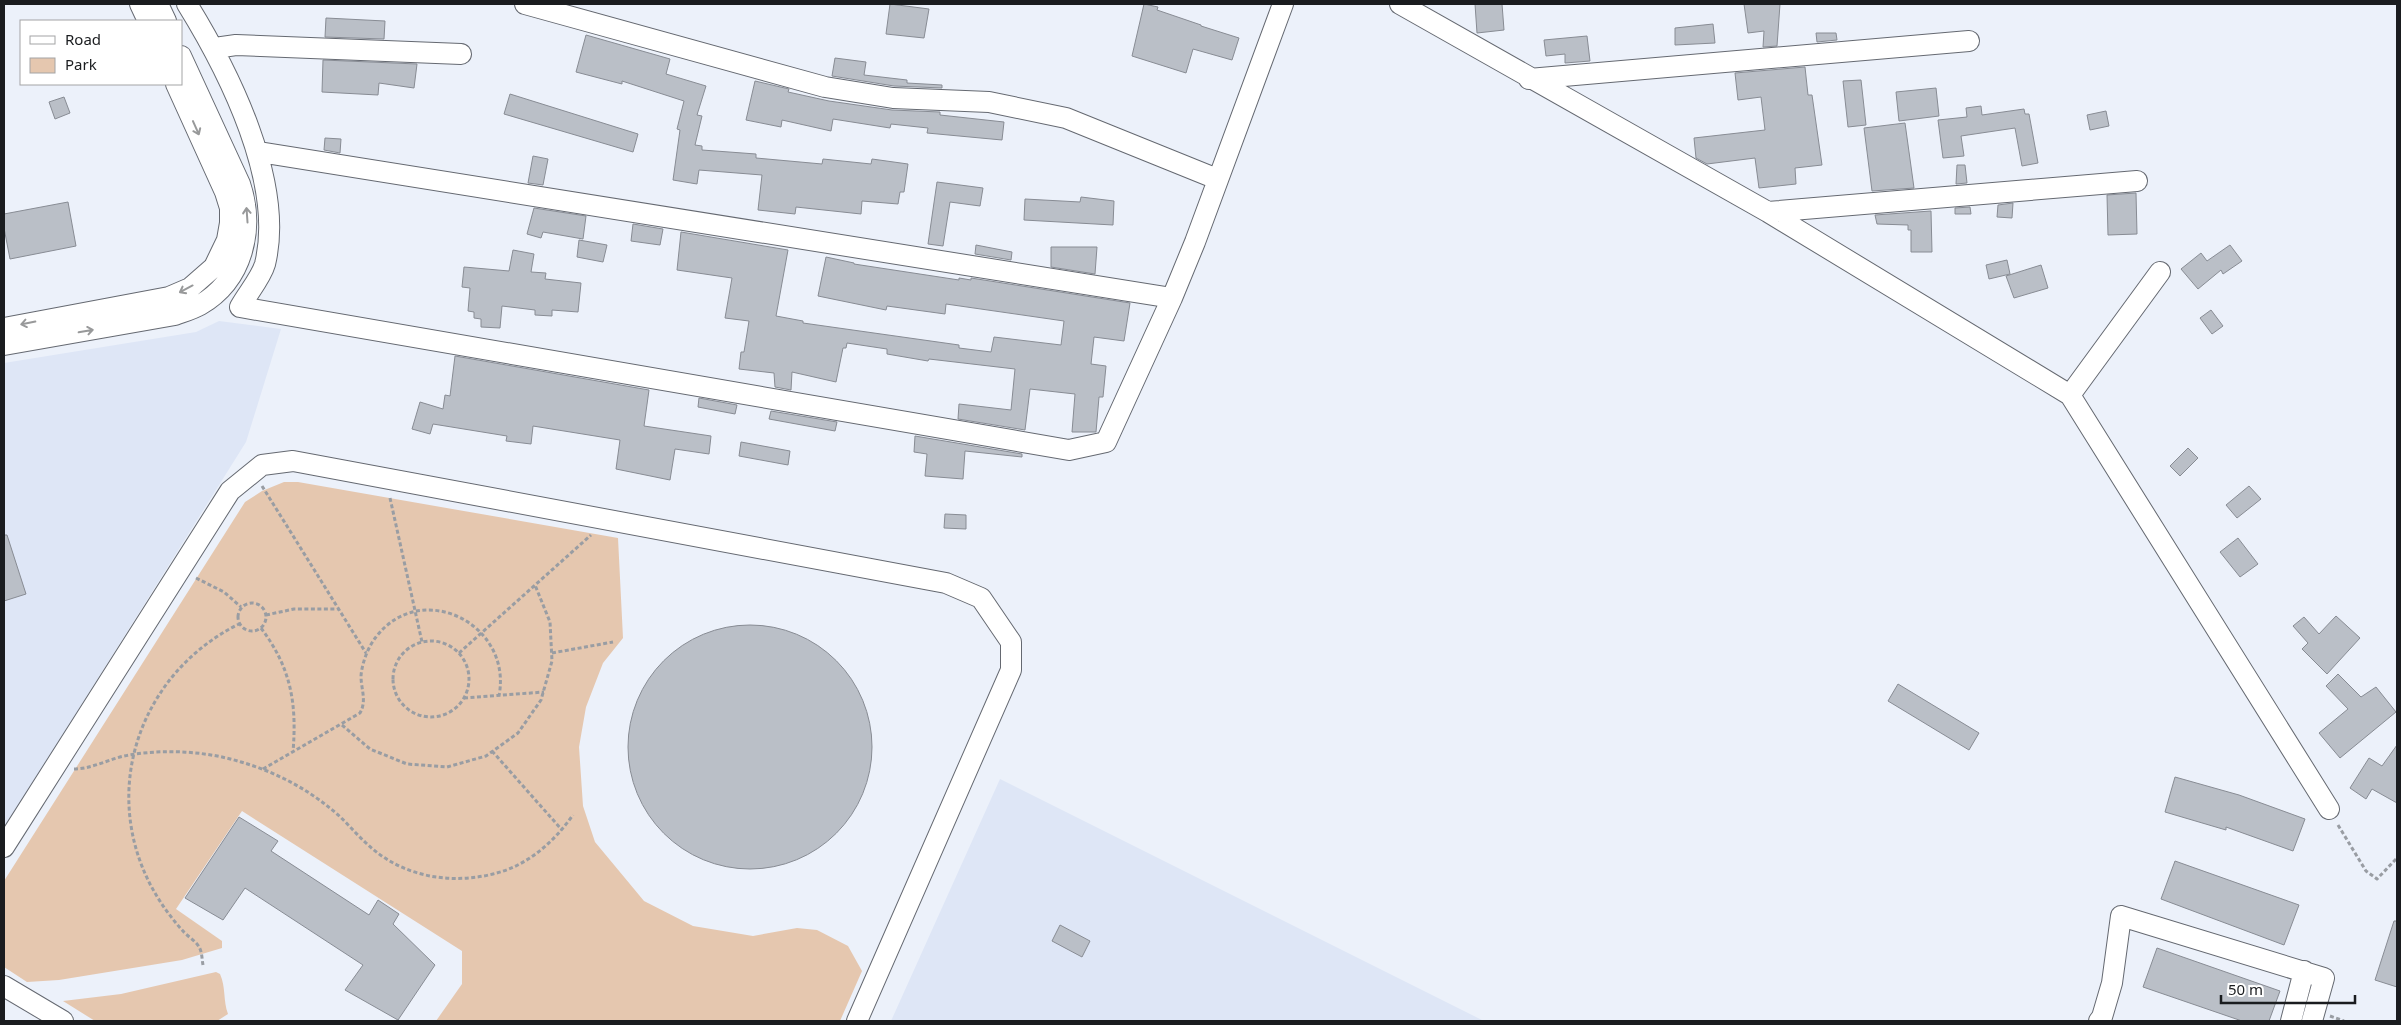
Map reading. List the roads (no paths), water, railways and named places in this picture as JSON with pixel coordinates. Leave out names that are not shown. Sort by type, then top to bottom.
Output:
[{"type":"street","points":[[140,4],[148,20]]},
{"type":"street","points":[[158,4],[166,20]]},
{"type":"street","points":[[187,4],[214,48],[259,152],[270,219],[268,238],[264,266],[240,307],[1069,450],[1106,442],[1172,298],[1283,4]]},
{"type":"street","points":[[525,4],[825,87],[893,98],[990,102],[1066,118],[1217,178]]},
{"type":"street","points":[[1400,4],[1529,79],[1768,212],[2070,395],[2329,809]]},
{"type":"street","points":[[1529,79],[1969,41]]},
{"type":"street","points":[[214,48],[236,45],[461,54]]},
{"type":"street","points":[[4,345],[175,315],[200,305],[218,292],[231,279],[244,244],[248,223],[246,202],[240,184],[182,58]]},
{"type":"street","points":[[4,328],[170,297],[190,288],[214,267],[227,240],[230,208],[176,85]]},
{"type":"street","points":[[259,152],[1172,298]]},
{"type":"street","points":[[1768,212],[2137,181]]},
{"type":"street","points":[[2070,395],[2160,272]]},
{"type":"street","points":[[4,847],[230,491],[262,465],[293,461],[946,583],[981,598],[1011,642],[1011,670],[857,1021]]},
{"type":"street","points":[[2099,1021],[2102,1018],[2112,983],[2121,916],[2324,978],[2312,1021]]},
{"type":"street","points":[[2290,1021],[2304,971]]},
{"type":"street","points":[[4,986],[63,1021]]}]
